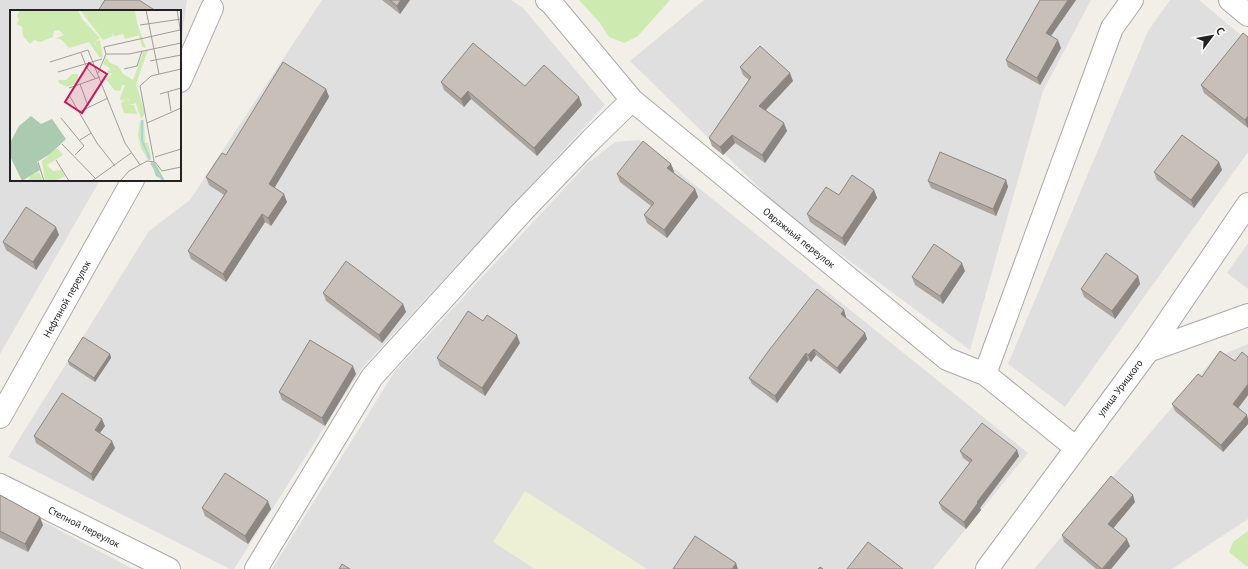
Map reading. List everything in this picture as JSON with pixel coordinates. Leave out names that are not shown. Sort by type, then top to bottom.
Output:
[{"type":"street","name":"Овражный переулок","points":[[546,0],[552,4],[632,100],[947,359],[985,374],[1076,448]]},
{"type":"street","points":[[985,374],[1112,28],[1132,0]]},
{"type":"street","points":[[1230,0],[1248,15]]},
{"type":"street","points":[[181,79],[212,8]]},
{"type":"street","points":[[256,569],[372,377],[521,213],[592,139],[632,100]]},
{"type":"street","name":"Нефтяной переулок","points":[[0,417],[132,181]]},
{"type":"street","name":"улица Урицкого","points":[[987,569],[1148,350],[1248,204]]},
{"type":"street","points":[[1148,350],[1248,315]]},
{"type":"street","name":"Степной переулок","points":[[0,485],[169,569]]},
{"type":"shaded area","points":[[0,0],[187,0],[181,38],[181,10],[10,10],[10,181],[99,181],[0,354]]},
{"type":"shaded area","points":[[322,0],[511,0],[523,8],[605,105],[362,368],[234,569],[230,569],[8,457],[149,231],[190,200]]},
{"type":"shaded area","points":[[704,0],[1091,0],[1043,91],[970,350],[785,213],[630,61]]},
{"type":"shaded area","points":[[1170,0],[1199,0],[1248,41],[1248,152],[1065,407],[1008,364],[1148,31]]},
{"type":"shaded area","points":[[639,140],[1028,453],[933,569],[272,569],[395,371],[587,164],[615,142]]},
{"type":"shaded area","points":[[1248,243],[1248,289],[1227,273]]},
{"type":"shaded area","points":[[1248,344],[1248,519],[1172,569],[1034,569],[1214,358]]},
{"type":"shaded area","points":[[2,500],[133,569],[0,569],[0,503]]},
{"type":"green space","points":[[579,0],[670,0],[638,36],[624,43],[609,37],[600,23]]},
{"type":"green space","points":[[525,491],[647,569],[535,569],[493,542]]},
{"type":"green space","points":[[1248,531],[1248,566],[1246,566],[1229,552],[1233,542]]},
{"type":"building","points":[[105,0],[139,0],[154,10],[99,10]]},
{"type":"building","points":[[390,0],[401,0],[397,6]]},
{"type":"building","points":[[1040,0],[1068,0],[1046,33],[1058,40],[1037,78],[1006,60]]},
{"type":"building","points":[[1243,33],[1248,37],[1248,116],[1245,120],[1201,85]]},
{"type":"building","points":[[473,43],[525,86],[544,65],[579,97],[534,148],[468,91],[461,99],[441,82]]},
{"type":"building","points":[[760,46],[790,73],[759,106],[784,123],[762,155],[732,135],[720,147],[709,138],[751,77],[740,67]]},
{"type":"building","points":[[283,62],[326,89],[269,184],[284,194],[268,218],[262,214],[223,274],[188,251],[227,191],[206,177],[222,153],[226,155]]},
{"type":"building","points":[[1182,135],[1219,162],[1191,200],[1154,172]]},
{"type":"building","points":[[643,141],[671,164],[667,168],[695,189],[664,230],[644,215],[654,203],[617,174]]},
{"type":"building","points":[[940,152],[1006,180],[993,209],[928,181]]},
{"type":"building","points":[[852,175],[874,190],[842,238],[807,214],[826,187],[839,195]]},
{"type":"building","points":[[26,207],[56,227],[33,262],[3,242]]},
{"type":"building","points":[[934,244],[962,263],[940,296],[912,277]]},
{"type":"building","points":[[1106,253],[1138,276],[1112,311],[1081,289]]},
{"type":"building","points":[[346,261],[403,304],[379,335],[323,293]]},
{"type":"building","points":[[817,289],[844,310],[841,314],[865,333],[837,368],[814,349],[808,355],[806,353],[775,396],[749,378]]},
{"type":"building","points":[[468,311],[483,321],[487,315],[517,335],[482,388],[437,358]]},
{"type":"building","points":[[83,337],[110,354],[94,378],[68,361]]},
{"type":"building","points":[[310,340],[353,366],[322,418],[279,392]]},
{"type":"building","points":[[1220,351],[1235,361],[1242,352],[1248,357],[1248,384],[1233,404],[1247,415],[1221,445],[1172,404],[1198,374],[1202,377]]},
{"type":"building","points":[[62,393],[102,419],[95,430],[112,441],[91,474],[34,436]]},
{"type":"building","points":[[982,423],[1017,450],[977,502],[978,503],[964,522],[939,503],[972,460],[960,451]]},
{"type":"building","points":[[225,473],[268,501],[245,536],[202,508]]},
{"type":"building","points":[[1111,476],[1133,495],[1108,524],[1127,539],[1102,569],[1062,535]]},
{"type":"building","points":[[0,495],[40,517],[25,544],[0,531]]},
{"type":"building","points":[[695,536],[736,563],[732,569],[673,569]]},
{"type":"building","points":[[868,542],[903,569],[847,569]]},
{"type":"building","points":[[342,564],[350,569],[339,569]]}]
